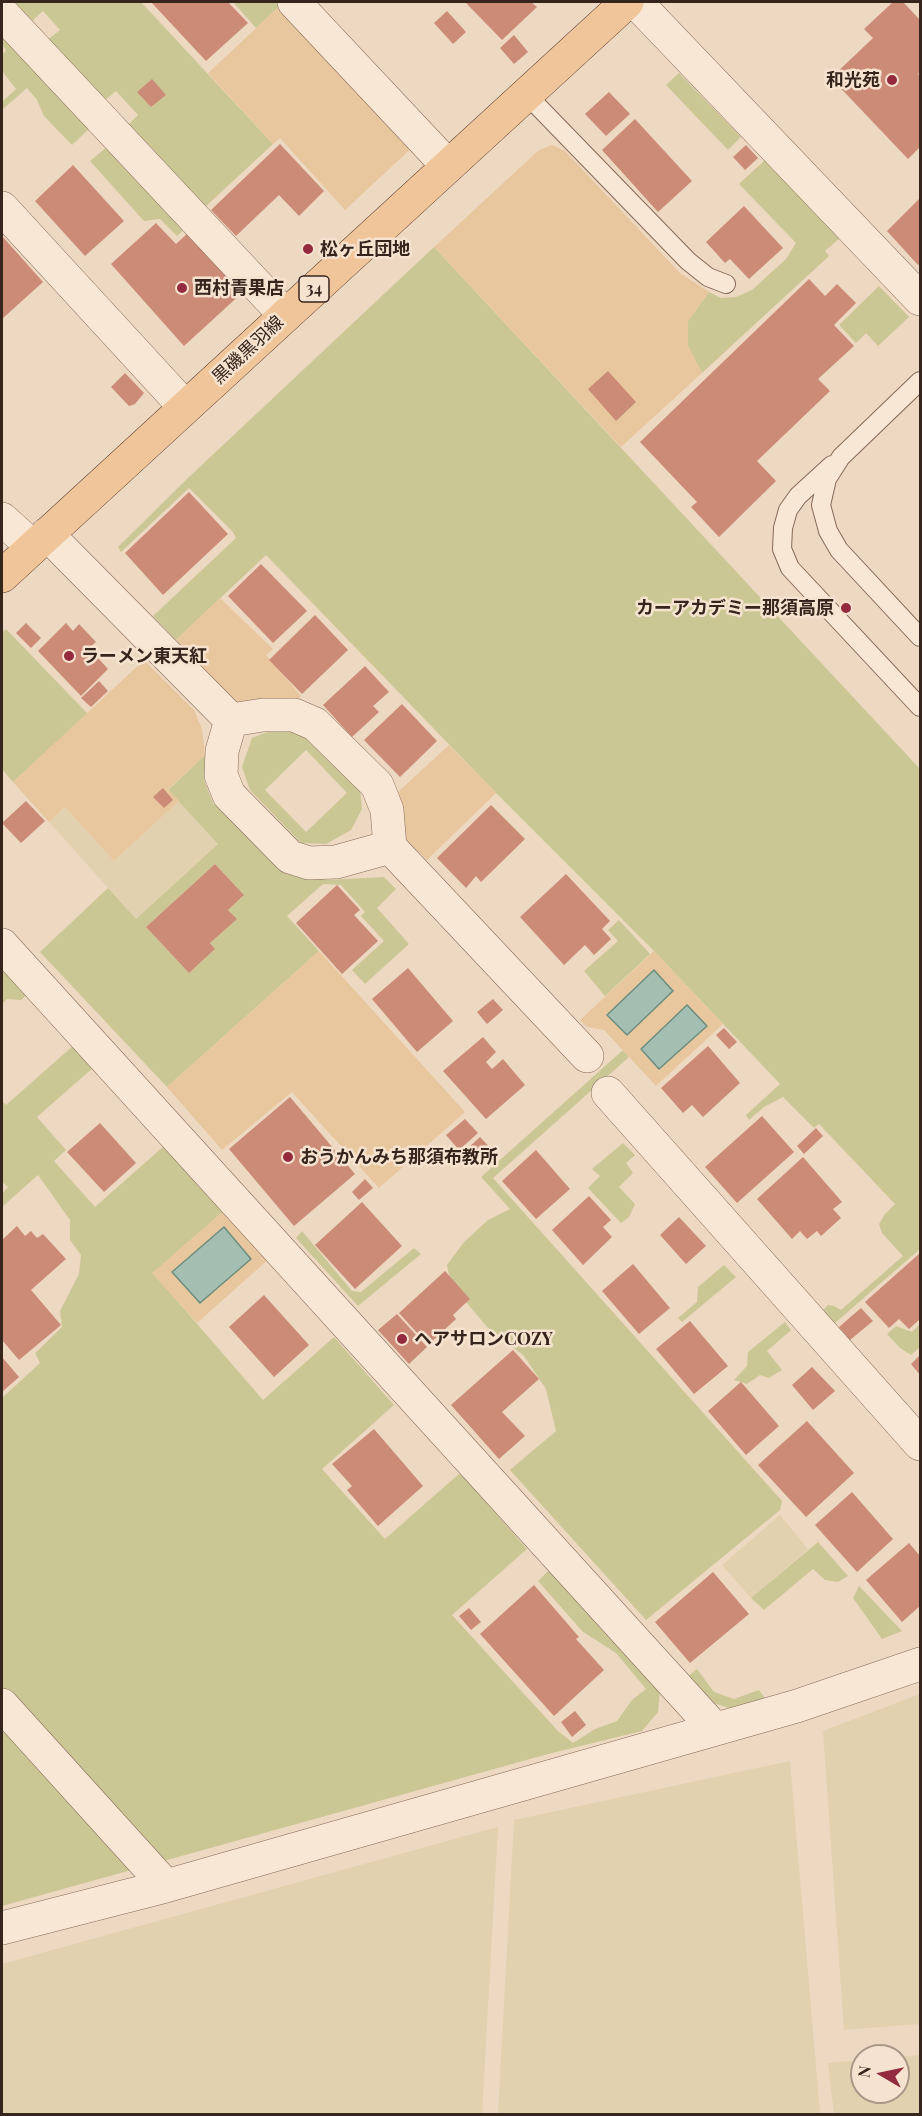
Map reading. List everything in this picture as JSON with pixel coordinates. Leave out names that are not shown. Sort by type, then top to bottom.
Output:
[{"type":"main road","name":"黒磯黒羽線","points":[[2,576],[526,94],[618,5]]},
{"type":"street","points":[[294,2],[448,166]]},
{"type":"street","points":[[618,5],[921,299]]},
{"type":"street","points":[[2,12],[285,315]]},
{"type":"street","points":[[2,208],[185,407]]},
{"type":"street","points":[[2,519],[40,541],[231,720]]},
{"type":"street","points":[[231,720],[263,715],[294,715],[315,724],[377,785],[387,810],[390,847],[587,1056]]},
{"type":"street","points":[[231,720],[222,752],[221,776],[229,795],[290,857],[309,863],[336,862],[390,847]]},
{"type":"street","points":[[2,945],[715,1729]]},
{"type":"street","points":[[608,1094],[921,1444]]},
{"type":"street","points":[[2,1928],[166,1886],[797,1706],[921,1664]]},
{"type":"street","points":[[2,1705],[166,1886]]},
{"type":"lane","points":[[526,94],[688,261],[708,277],[726,284]]},
{"type":"lane","points":[[920,381],[798,496],[788,510],[783,528],[782,549],[790,568],[921,706]]},
{"type":"lane","points":[[841,457],[827,479],[821,506],[828,531],[839,550],[921,637]]},
{"type":"shaded area","points":[[9,2],[141,2],[273,144],[204,208],[127,126],[138,115],[116,91],[104,101],[46,41],[60,30],[43,11],[30,23]]},
{"type":"shaded area","points":[[233,2],[278,2],[281,5],[256,28]]},
{"type":"shaded area","points":[[2,29],[91,127],[72,145],[44,116],[37,100],[27,88],[2,110],[2,102],[16,89],[2,71],[2,55],[6,50],[2,44]]},
{"type":"shaded area","points":[[679,73],[741,137],[728,150],[666,85]]},
{"type":"shaded area","points":[[108,146],[186,228],[177,236],[160,219],[144,221],[90,161]]},
{"type":"shaded area","points":[[765,160],[841,237],[825,251],[829,256],[702,373],[688,349],[688,321],[709,292],[721,298],[736,297],[752,290],[786,259],[796,243],[739,184]]},
{"type":"shaded area","points":[[434,247],[920,769],[920,1249],[835,1323],[823,1310],[828,1305],[841,1310],[903,1256],[882,1233],[879,1224],[895,1204],[819,1124],[814,1128],[783,1097],[764,1107],[749,1120],[746,1115],[780,1084],[654,951],[496,793],[266,555],[176,640],[153,616],[236,538],[233,532],[189,488],[121,552],[118,547],[189,477]]},
{"type":"shaded area","points":[[879,286],[909,317],[878,346],[866,333],[856,343],[839,325]]},
{"type":"shaded area","points":[[6,629],[88,714],[13,782],[2,769],[2,633]]},
{"type":"shaded area","points":[[286,729],[306,734],[360,789],[362,809],[351,830],[326,844],[301,843],[250,790],[242,767],[252,738],[270,731]],"holes":[[[306,750],[347,793],[306,832],[265,790]]]},
{"type":"shaded area","points":[[205,755],[204,780],[213,803],[279,869],[327,880],[384,877],[396,889],[377,908],[409,944],[365,984],[352,970],[384,941],[361,916],[365,912],[341,885],[323,884],[287,916],[319,951],[167,1087],[40,952],[108,888],[136,919],[218,844],[168,790]],"holes":[[[215,864],[244,895],[228,910],[236,919],[210,943],[215,949],[189,973],[146,927]]]},
{"type":"shaded area","points":[[179,801],[218,844],[136,919],[49,822],[65,807],[114,861]]},
{"type":"shaded area","points":[[619,920],[650,954],[605,996],[584,971],[618,941],[608,930]]},
{"type":"shaded area","points":[[2,965],[28,994],[21,1000],[7,999],[2,1004]]},
{"type":"shaded area","points":[[654,970],[673,991],[627,1035],[607,1015]]},
{"type":"shaded area","points":[[687,1005],[707,1026],[659,1069],[641,1049]]},
{"type":"shaded area","points":[[74,1045],[94,1067],[37,1117],[66,1150],[54,1161],[95,1207],[165,1145],[225,1210],[153,1273],[263,1400],[334,1337],[394,1405],[322,1469],[385,1539],[460,1473],[527,1549],[452,1615],[558,1731],[573,1743],[595,1729],[617,1721],[632,1700],[646,1689],[616,1653],[583,1632],[538,1581],[550,1569],[660,1691],[658,1712],[642,1731],[548,1754],[2,1906],[2,1398],[40,1363],[35,1353],[62,1327],[60,1311],[79,1274],[81,1255],[70,1240],[70,1220],[38,1175],[2,1207],[2,1194],[8,1187],[2,1182],[2,1101],[6,1105]]},
{"type":"shaded area","points":[[623,1050],[629,1057],[493,1178],[782,1501],[780,1510],[646,1620],[510,1470],[556,1431],[546,1389],[524,1356],[487,1327],[451,1284],[447,1265],[464,1242],[488,1220],[510,1209],[481,1177]]},
{"type":"shaded area","points":[[623,1143],[635,1155],[626,1163],[633,1173],[619,1187],[635,1204],[629,1217],[621,1223],[588,1188],[600,1176],[592,1169]]},
{"type":"shaded area","points":[[224,1227],[251,1259],[200,1303],[172,1272]]},
{"type":"shaded area","points":[[302,1231],[352,1291],[361,1292],[414,1248],[421,1254],[358,1306],[296,1238]]},
{"type":"shaded area","points":[[724,1265],[736,1277],[682,1322],[678,1318],[697,1302],[698,1287]]},
{"type":"shaded area","points":[[785,1322],[791,1330],[767,1351],[782,1370],[769,1378],[760,1375],[747,1384],[734,1380],[747,1366],[748,1352]]},
{"type":"shaded area","points":[[920,1324],[920,1347],[911,1355],[900,1348],[887,1334],[896,1326],[912,1332]]},
{"type":"shaded area","points":[[780,1515],[808,1549],[751,1598],[722,1565]]},
{"type":"shaded area","points":[[818,1542],[848,1576],[838,1582],[825,1580],[813,1569],[764,1610],[751,1598]]},
{"type":"shaded area","points":[[859,1586],[902,1631],[882,1639],[853,1598]]},
{"type":"shaded area","points":[[697,1669],[714,1692],[734,1699],[759,1690],[765,1698],[732,1709],[707,1701],[687,1677]]},
{"type":"shaded area","points":[[920,1694],[920,2024],[844,2030],[823,1731]]},
{"type":"shaded area","points":[[790,1761],[820,2114],[498,2114],[514,1820]]},
{"type":"shaded area","points":[[498,1827],[482,2114],[2,2114],[2,1964]]},
{"type":"shaded area","points":[[920,2055],[920,2114],[834,2114],[828,2063],[850,2061],[850,2104],[910,2104],[910,2056]]},
{"type":"sand","points":[[281,5],[414,146],[345,210],[280,138],[273,144],[208,73]]},
{"type":"sand","points":[[552,145],[565,151],[680,273],[709,292],[688,321],[688,345],[702,373],[621,447],[434,247],[539,150]]},
{"type":"sand","points":[[220,598],[273,649],[266,655],[301,696],[295,703],[244,706],[226,694],[176,640]]},
{"type":"sand","points":[[144,660],[194,710],[202,729],[205,755],[168,789],[179,801],[114,861],[65,807],[49,822],[13,782]]},
{"type":"sand","points":[[449,745],[496,793],[427,860],[403,837],[399,791]]},
{"type":"sand","points":[[319,951],[465,1112],[379,1188],[292,1092],[222,1150],[167,1087]]},
{"type":"sand","points":[[654,951],[723,1024],[656,1086],[604,1030],[587,1027],[580,1020]]},
{"type":"sand","points":[[225,1210],[269,1259],[197,1323],[152,1273]]},
{"type":"building","points":[[151,2],[228,2],[248,23],[206,61]]},
{"type":"building","points":[[465,2],[531,2],[537,7],[502,40]]},
{"type":"building","points":[[893,2],[903,2],[920,20],[920,72],[918,74],[920,77],[920,147],[908,159],[831,78],[873,38],[864,29]]},
{"type":"building","points":[[447,11],[466,32],[453,44],[434,23]]},
{"type":"building","points":[[514,35],[528,52],[514,64],[500,48]]},
{"type":"building","points":[[152,79],[166,95],[151,107],[137,92]]},
{"type":"building","points":[[609,92],[630,114],[606,136],[585,114]]},
{"type":"building","points":[[635,119],[692,181],[658,212],[602,150]]},
{"type":"building","points":[[280,144],[324,191],[299,216],[279,195],[236,236],[211,210]]},
{"type":"building","points":[[746,145],[758,158],[745,170],[733,157]]},
{"type":"building","points":[[73,165],[124,221],[85,256],[35,201]]},
{"type":"building","points":[[920,198],[920,263],[918,265],[887,231]]},
{"type":"building","points":[[744,206],[783,248],[749,279],[730,259],[725,263],[706,242]]},
{"type":"building","points":[[156,223],[176,244],[189,232],[243,292],[184,346],[111,264]]},
{"type":"building","points":[[2,236],[43,282],[2,319]]},
{"type":"building","points":[[809,279],[825,296],[837,284],[856,303],[834,325],[854,346],[818,379],[830,391],[757,461],[776,481],[719,537],[691,507],[697,502],[640,442]]},
{"type":"building","points":[[608,371],[636,402],[616,421],[588,389]]},
{"type":"building","points":[[125,373],[144,393],[135,404],[129,406],[111,387]]},
{"type":"building","points":[[189,492],[228,534],[163,595],[125,553]]},
{"type":"building","points":[[261,564],[307,611],[273,643],[228,596]]},
{"type":"building","points":[[315,615],[348,650],[302,694],[269,660]]},
{"type":"building","points":[[26,623],[41,638],[31,648],[16,633]]},
{"type":"building","points":[[66,623],[73,631],[79,624],[96,642],[89,648],[108,669],[81,696],[38,651]]},
{"type":"building","points":[[365,666],[389,692],[373,706],[379,712],[352,737],[323,705]]},
{"type":"building","points":[[99,681],[108,691],[91,707],[81,698]]},
{"type":"building","points":[[402,704],[437,741],[400,777],[364,740]]},
{"type":"building","points":[[163,788],[173,800],[164,808],[153,797]]},
{"type":"building","points":[[26,801],[45,821],[21,843],[2,823]]},
{"type":"building","points":[[491,805],[525,839],[481,882],[476,876],[466,888],[437,858]]},
{"type":"building","points":[[215,864],[244,895],[228,910],[237,919],[210,943],[215,949],[189,973],[146,927]]},
{"type":"building","points":[[566,874],[610,921],[602,929],[611,939],[594,955],[585,945],[564,965],[520,917]]},
{"type":"building","points":[[337,885],[360,910],[354,915],[378,941],[342,974],[296,923]]},
{"type":"building","points":[[408,968],[453,1021],[417,1052],[372,999]]},
{"type":"building","points":[[493,999],[503,1010],[487,1024],[477,1012]]},
{"type":"building","points":[[724,1028],[737,1042],[729,1049],[716,1035]]},
{"type":"building","points":[[483,1037],[496,1052],[486,1062],[492,1069],[503,1059],[525,1085],[486,1119],[443,1071]]},
{"type":"building","points":[[708,1046],[740,1083],[703,1117],[692,1105],[683,1113],[661,1088]]},
{"type":"building","points":[[290,1097],[355,1174],[294,1226],[229,1149]]},
{"type":"building","points":[[762,1116],[794,1152],[737,1203],[705,1167]]},
{"type":"building","points":[[465,1119],[478,1133],[459,1150],[446,1135]]},
{"type":"building","points":[[100,1123],[136,1163],[104,1192],[67,1152]]},
{"type":"building","points":[[816,1128],[823,1136],[804,1154],[797,1146]]},
{"type":"building","points":[[480,1137],[496,1154],[483,1166],[467,1149]]},
{"type":"building","points":[[536,1150],[570,1189],[536,1219],[502,1181]]},
{"type":"building","points":[[803,1157],[842,1202],[833,1209],[841,1218],[821,1236],[817,1231],[807,1239],[800,1231],[792,1239],[757,1199]]},
{"type":"building","points":[[365,1179],[373,1188],[359,1200],[352,1192]]},
{"type":"building","points":[[589,1196],[611,1220],[603,1227],[612,1237],[583,1265],[552,1230]]},
{"type":"building","points":[[362,1202],[402,1246],[355,1289],[315,1245]]},
{"type":"building","points":[[679,1217],[706,1246],[686,1264],[660,1235]]},
{"type":"building","points":[[17,1226],[25,1236],[31,1231],[37,1238],[43,1234],[66,1259],[31,1290],[61,1325],[19,1360],[2,1340],[2,1240]]},
{"type":"building","points":[[920,1253],[920,1319],[909,1329],[899,1319],[889,1328],[865,1302]]},
{"type":"building","points":[[633,1264],[670,1308],[639,1334],[602,1291]]},
{"type":"building","points":[[445,1271],[470,1299],[453,1315],[456,1319],[428,1345],[399,1313]]},
{"type":"building","points":[[264,1295],[309,1345],[274,1377],[229,1327]]},
{"type":"building","points":[[861,1308],[873,1321],[850,1340],[839,1327]]},
{"type":"building","points":[[397,1314],[427,1347],[409,1364],[378,1330]]},
{"type":"building","points":[[690,1321],[728,1366],[694,1394],[656,1349]]},
{"type":"building","points":[[513,1350],[539,1379],[502,1412],[525,1436],[499,1459],[451,1405]]},
{"type":"building","points":[[920,1355],[920,1375],[911,1364]]},
{"type":"building","points":[[2,1357],[19,1377],[2,1392]]},
{"type":"building","points":[[812,1367],[835,1391],[813,1410],[792,1385]]},
{"type":"building","points":[[741,1382],[779,1426],[746,1455],[708,1411]]},
{"type":"building","points":[[807,1421],[854,1473],[806,1517],[758,1465]]},
{"type":"building","points":[[374,1429],[423,1486],[378,1526],[347,1490],[352,1486],[332,1464]]},
{"type":"building","points":[[852,1492],[893,1539],[857,1572],[815,1525]]},
{"type":"building","points":[[909,1543],[920,1556],[920,1606],[902,1622],[866,1580]]},
{"type":"building","points":[[713,1572],[749,1614],[690,1663],[655,1622]]},
{"type":"building","points":[[534,1585],[579,1637],[576,1639],[604,1670],[554,1716],[480,1634]]},
{"type":"building","points":[[469,1608],[481,1622],[471,1630],[459,1616]]},
{"type":"building","points":[[575,1711],[586,1725],[572,1737],[561,1722]]},
{"type":"place","name":"和光苑","points":[[892,80]]},
{"type":"place","name":"松ヶ丘団地","points":[[308,249]]},
{"type":"place","name":"西村青果店","points":[[182,288]]},
{"type":"place","name":"カーアカデミー那須高原","points":[[846,608]]},
{"type":"place","name":"ラーメン東天紅","points":[[69,656]]},
{"type":"place","name":"おうかんみち那須布教所","points":[[288,1157]]},
{"type":"place","name":"ヘアサロンCOZY","points":[[402,1339]]}]
